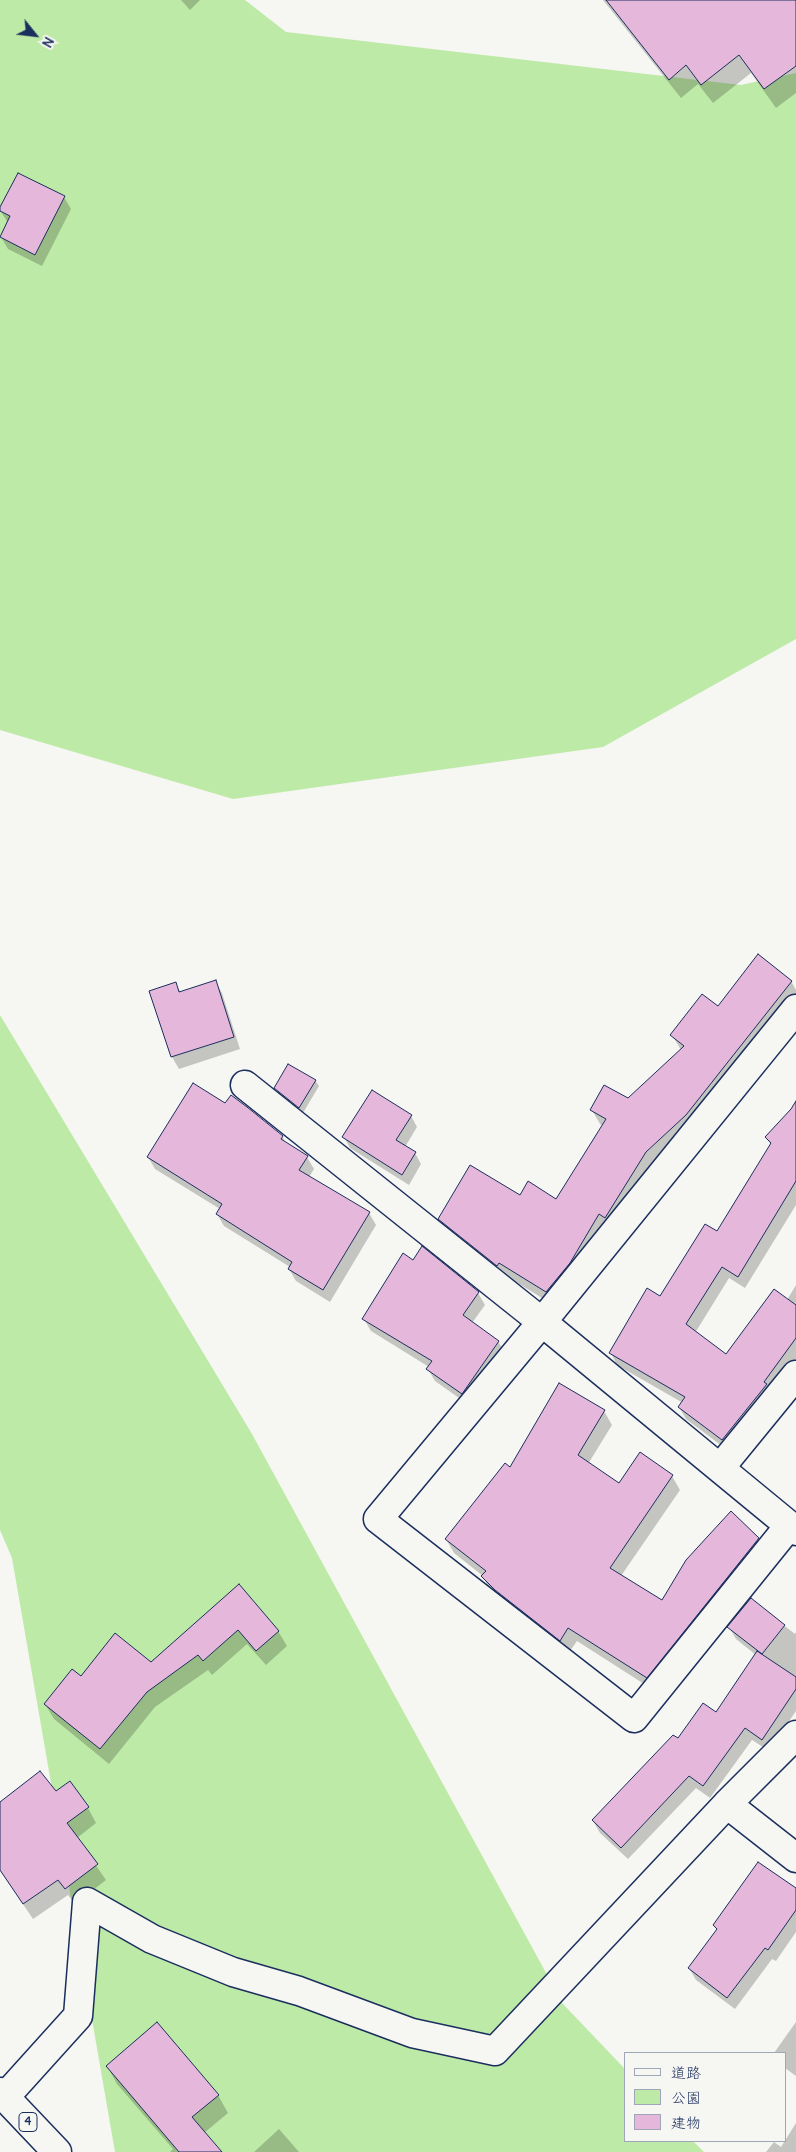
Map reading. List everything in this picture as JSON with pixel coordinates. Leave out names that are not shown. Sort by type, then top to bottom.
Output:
[{"type":"main road","points":[[245,1084],[542,1322],[792,1528],[634,1718],[378,1519],[542,1322],[796,1009]]},
{"type":"main road","points":[[720,1468],[796,1375]]},
{"type":"main road","points":[[2,2095],[78,2016],[87,1902],[152,1939],[232,1972],[299,1991],[412,2032],[495,2051],[727,1804],[796,1735]]},
{"type":"main road","points":[[727,1804],[796,1858]]},
{"type":"main road","name":"4","points":[[2,2095],[58,2152]]},
{"type":"green space","points":[[0,0],[245,0],[286,32],[741,85],[796,73],[796,639],[603,747],[233,799],[0,730]]},
{"type":"green space","points":[[0,1015],[252,1434],[563,2004],[624,2068],[624,2142],[694,2142],[704,2152],[115,2152],[12,1558],[0,1530]]},
{"type":"building","points":[[606,0],[796,0],[796,66],[764,89],[739,55],[701,85],[686,65],[669,80]]},
{"type":"building","points":[[18,173],[65,196],[35,255],[0,237],[10,216],[0,211],[0,207]]},
{"type":"building","points":[[758,954],[792,981],[686,1115],[646,1152],[605,1218],[599,1214],[570,1263],[546,1292],[499,1263],[497,1266],[438,1219],[470,1165],[520,1195],[528,1181],[556,1199],[606,1119],[590,1110],[604,1085],[628,1098],[684,1046],[670,1035],[702,994],[718,1006]]},
{"type":"building","points":[[216,980],[234,1037],[171,1057],[149,991],[176,982],[179,992]]},
{"type":"building","points":[[288,1064],[316,1080],[299,1108],[274,1088]]},
{"type":"building","points":[[193,1083],[225,1103],[231,1095],[283,1136],[281,1139],[308,1156],[299,1170],[370,1212],[323,1290],[288,1269],[292,1262],[216,1214],[222,1204],[147,1157]]},
{"type":"building","points":[[372,1090],[412,1115],[396,1140],[416,1152],[402,1175],[342,1137]]},
{"type":"building","points":[[796,1101],[796,1181],[738,1277],[722,1267],[686,1324],[726,1354],[774,1289],[796,1305],[796,1338],[764,1382],[767,1384],[722,1440],[678,1407],[685,1397],[609,1353],[647,1288],[660,1296],[705,1224],[717,1231],[771,1143],[765,1137]]},
{"type":"building","points":[[422,1246],[479,1292],[463,1315],[499,1341],[462,1394],[426,1369],[432,1361],[362,1319],[403,1253],[413,1260]]},
{"type":"building","points":[[559,1383],[605,1410],[578,1455],[619,1483],[640,1452],[673,1475],[610,1568],[662,1600],[686,1560],[731,1511],[759,1538],[647,1678],[568,1628],[560,1641],[495,1590],[481,1576],[486,1571],[445,1539],[505,1463],[510,1467]]},
{"type":"building","points":[[239,1584],[279,1631],[256,1651],[238,1630],[203,1661],[198,1655],[147,1692],[100,1749],[44,1704],[72,1669],[81,1676],[115,1633],[151,1662]]},
{"type":"building","points":[[751,1598],[785,1625],[762,1654],[727,1627]]},
{"type":"building","points":[[757,1651],[796,1677],[796,1689],[762,1740],[745,1728],[703,1786],[689,1776],[621,1848],[592,1820],[673,1735],[678,1738],[703,1703],[716,1712]]},
{"type":"building","points":[[40,1771],[56,1791],[70,1781],[89,1807],[67,1823],[98,1864],[65,1889],[58,1880],[23,1904],[0,1870],[0,1802]]},
{"type":"building","points":[[758,1862],[796,1888],[796,1910],[768,1950],[765,1948],[727,1998],[688,1968],[717,1929],[713,1925]]},
{"type":"building","points":[[157,2022],[219,2095],[192,2117],[222,2152],[179,2152],[106,2066]]}]
